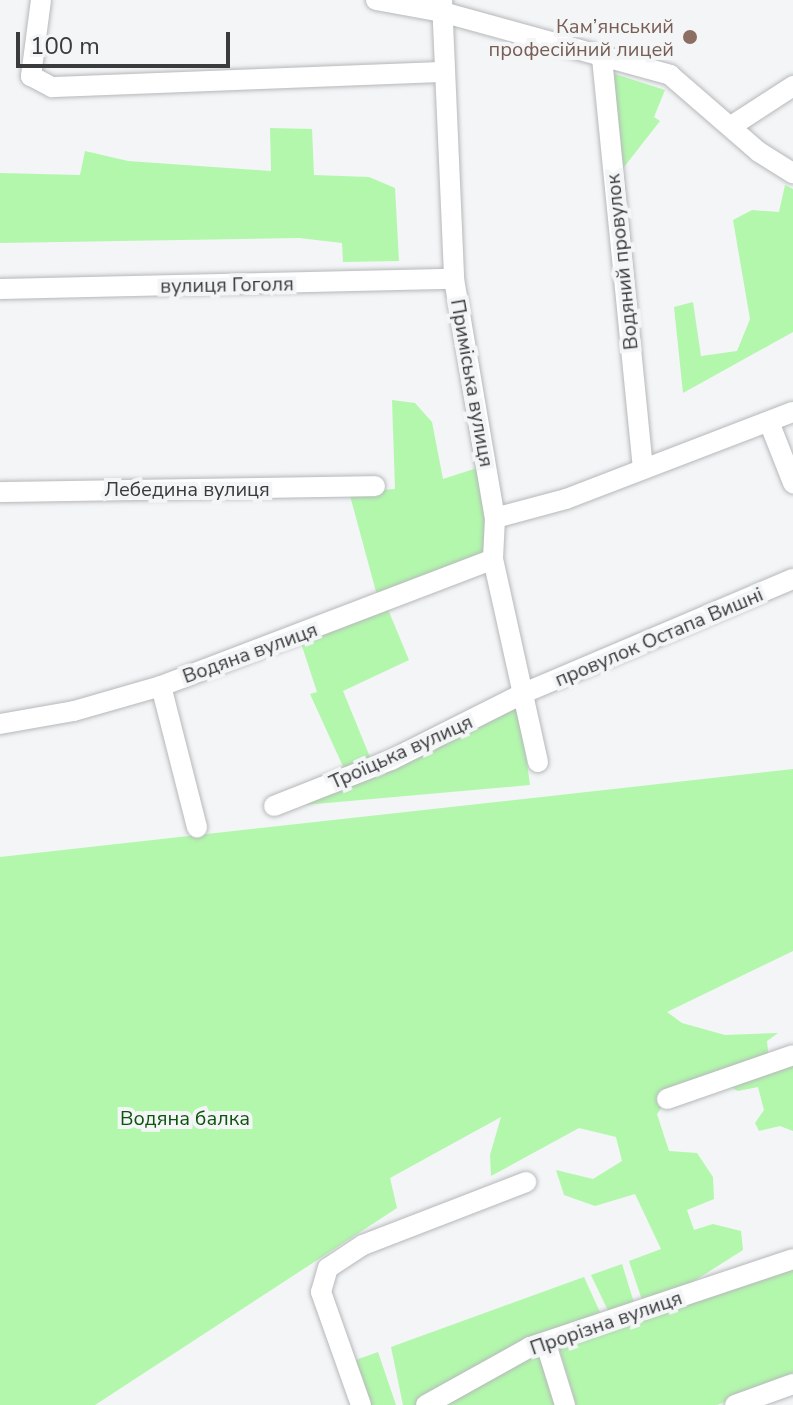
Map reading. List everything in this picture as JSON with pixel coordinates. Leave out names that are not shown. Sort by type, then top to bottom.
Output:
[{"type":"street","points":[[41,0],[31,76],[52,87],[444,72]]},
{"type":"street","points":[[376,0],[442,6],[602,58],[670,75],[733,125],[759,152],[793,173]]},
{"type":"street","name":"Приміська вулиця","points":[[442,6],[454,279],[495,518],[493,559],[538,762]]},
{"type":"street","name":"Водяний провулок","points":[[602,58],[643,466]]},
{"type":"street","points":[[733,125],[793,86]]},
{"type":"street","name":"вулиця Гоголя","points":[[0,289],[454,279]]},
{"type":"street","points":[[495,518],[566,499],[643,466],[793,412]]},
{"type":"street","points":[[769,422],[793,483]]},
{"type":"street","name":"Лебедина вулиця","points":[[0,492],[375,486]]},
{"type":"street","name":"Водяна вулиця","points":[[0,724],[74,711],[161,686],[493,559]]},
{"type":"street","name":"провулок Остапа Вишні","points":[[524,693],[793,579]]},
{"type":"street","points":[[161,686],[197,827]]},
{"type":"street","name":"Троїцька вулиця","points":[[274,806],[450,734],[524,693]]},
{"type":"street","points":[[667,1099],[793,1055]]},
{"type":"street","points":[[361,1405],[321,1292],[328,1268],[363,1245],[526,1182]]},
{"type":"street","name":"Прорізна вулиця","points":[[426,1405],[530,1347],[793,1259]]},
{"type":"street","points":[[546,1344],[565,1405]]},
{"type":"street","points":[[735,1405],[758,1402],[793,1384]]},
{"type":"green space","points":[[615,74],[665,90],[654,117],[660,121],[617,176],[607,77]]},
{"type":"green space","points":[[270,128],[312,129],[314,175],[369,177],[395,188],[399,261],[343,262],[342,243],[299,238],[0,243],[0,173],[80,175],[85,151],[128,161],[271,171]]},
{"type":"green space","points":[[785,185],[793,189],[793,332],[683,393],[674,307],[693,302],[701,356],[737,351],[750,319],[733,220],[752,210],[779,212]]},
{"type":"green space","points":[[392,400],[415,403],[432,422],[443,479],[480,467],[490,517],[488,558],[378,599],[349,492],[395,489]]},
{"type":"green space","points":[[387,607],[409,660],[343,691],[372,762],[346,773],[310,694],[317,692],[300,640]]},
{"type":"green space","points":[[519,702],[530,785],[293,806]]},
{"type":"green space","name":"Водяна балка","points":[[793,769],[793,951],[667,1012],[682,1023],[725,1035],[778,1033],[767,1041],[769,1062],[668,1099],[657,1114],[669,1151],[697,1153],[713,1177],[714,1199],[687,1210],[694,1230],[713,1224],[741,1231],[743,1250],[672,1295],[644,1306],[629,1261],[661,1249],[635,1194],[595,1206],[564,1195],[556,1170],[593,1179],[622,1161],[616,1137],[579,1128],[491,1176],[490,1155],[501,1117],[390,1178],[397,1208],[95,1405],[0,1405],[0,857]]},
{"type":"green space","points":[[793,1066],[793,1131],[780,1126],[759,1131],[755,1123],[764,1110],[758,1087],[738,1091],[730,1087]]},
{"type":"green space","points":[[793,1263],[793,1377],[717,1405],[576,1405],[559,1348]]},
{"type":"green space","points":[[622,1264],[636,1309],[611,1317],[591,1275]]},
{"type":"green space","points":[[584,1277],[604,1321],[419,1405],[403,1405],[391,1347]]},
{"type":"green space","points":[[543,1349],[556,1405],[441,1405]]},
{"type":"green space","points":[[378,1352],[396,1405],[367,1405],[353,1361]]},
{"type":"place","name":"Кам’янський професійний лицей","points":[[690,37]]}]
